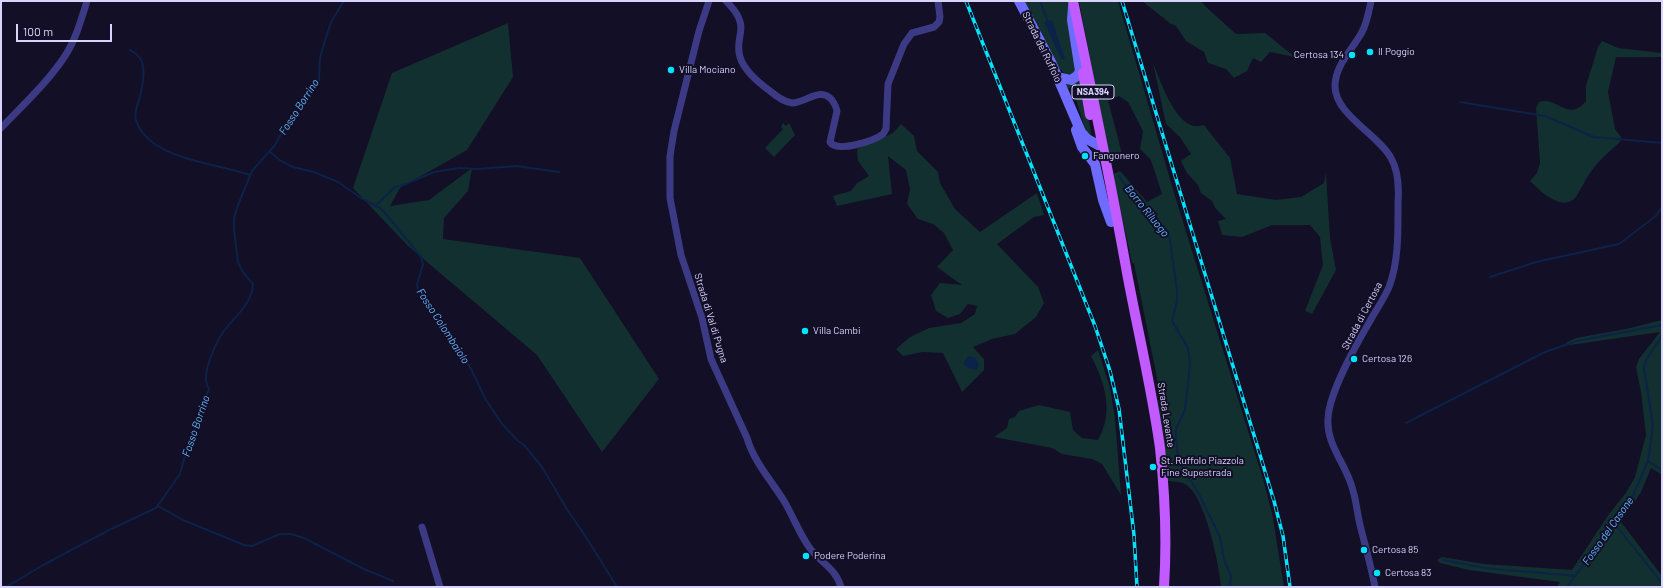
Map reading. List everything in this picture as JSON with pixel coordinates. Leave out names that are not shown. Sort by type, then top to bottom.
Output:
[{"type":"main road","name":"NSA394","points":[[1073,3],[1080,37],[1083,78],[1098,147]]},
{"type":"main road","name":"Strada Levante","points":[[1098,147],[1111,222],[1127,272]]},
{"type":"main road","name":"Strada Levante","points":[[1098,147],[1124,251],[1160,454],[1165,527],[1164,587]]},
{"type":"street","points":[[1,128],[38,89],[65,56],[79,29],[87,1]]},
{"type":"street","name":"Strada di Val di Pugna","points":[[709,1],[699,31],[674,131],[670,156],[670,198],[681,255],[702,318],[711,359],[747,438],[750,449],[784,502],[808,546],[834,572],[841,587]]},
{"type":"street","points":[[726,1],[742,22],[738,50],[745,67],[763,85],[784,100],[791,103],[816,95],[823,94],[830,97],[836,106],[837,111],[830,142],[834,146],[841,147],[857,145],[883,134],[886,129],[888,84],[904,44],[912,32],[934,27],[939,22],[938,1]]},
{"type":"street","name":"Strada del Ruffolo","points":[[1019,1],[1058,77],[1082,135],[1098,147]]},
{"type":"street","name":"Strada di Certosa","points":[[1371,1],[1363,31],[1340,68],[1336,77],[1335,88],[1346,111],[1382,146],[1393,162],[1398,188],[1394,271],[1389,287],[1364,330],[1339,381],[1331,401],[1328,418],[1329,432],[1335,451],[1353,489],[1375,587]]},
{"type":"street","points":[[1058,77],[1071,80],[1077,76],[1080,71],[1072,20],[1073,3]]},
{"type":"street","name":"Strada del Ruffolo","points":[[1065,94],[1079,139],[1085,151],[1094,161],[1103,200],[1111,222]]},
{"type":"street","points":[[1085,151],[1090,152],[1098,147]]},
{"type":"street","points":[[422,527],[440,587]]},
{"type":"green space","points":[[1023,1],[1069,1],[1076,71],[1071,76],[1065,74],[1057,66]]},
{"type":"green space","points":[[1079,1],[1118,1],[1174,193],[1263,479],[1272,513],[1284,587],[1221,587],[1218,564],[1211,534],[1201,506],[1187,485],[1179,482],[1168,481],[1158,402],[1160,393],[1134,263],[1132,263],[1113,174],[1120,171],[1147,202],[1162,194],[1151,160],[1140,149],[1143,131],[1128,102],[1119,96],[1108,100],[1122,154],[1118,161],[1110,160]]},
{"type":"green space","points":[[1142,1],[1201,1],[1236,34],[1265,33],[1295,57],[1270,52],[1261,62],[1253,58],[1247,71],[1234,78],[1226,69],[1208,63],[1204,52],[1186,41],[1176,26],[1171,24]]},
{"type":"green space","points":[[508,23],[513,77],[467,150],[400,188],[390,206],[429,200],[472,168],[468,191],[444,218],[443,239],[580,258],[659,379],[602,452],[537,355],[408,246],[353,188],[392,73]]},
{"type":"green space","points":[[1602,41],[1618,48],[1662,53],[1662,57],[1616,57],[1608,92],[1615,129],[1621,137],[1620,142],[1593,169],[1576,197],[1565,203],[1558,202],[1546,195],[1530,181],[1537,173],[1540,163],[1536,108],[1539,102],[1545,101],[1551,102],[1562,108],[1574,110],[1586,101],[1586,86],[1598,47]]},
{"type":"green space","points":[[1153,63],[1174,109],[1180,117],[1187,123],[1194,126],[1204,125],[1230,158],[1237,194],[1276,200],[1301,197],[1324,183],[1326,173],[1330,238],[1336,270],[1312,314],[1305,311],[1323,265],[1320,237],[1310,225],[1272,225],[1242,237],[1222,235],[1218,221],[1226,219],[1216,209],[1212,201],[1201,193],[1198,185],[1187,173],[1181,161],[1191,154],[1180,137],[1166,124]]},
{"type":"green space","points":[[1081,78],[1092,138],[1087,135],[1076,99],[1081,97],[1079,84],[1067,89],[1065,83]]},
{"type":"green space","points":[[783,123],[786,126],[789,123],[795,135],[774,157],[765,148],[783,129],[781,127]]},
{"type":"green space","points":[[901,124],[914,136],[917,151],[938,172],[940,183],[955,209],[980,232],[1037,193],[1044,215],[1034,217],[997,244],[1038,287],[1044,303],[1036,317],[1015,334],[992,339],[973,347],[984,359],[984,370],[962,392],[943,353],[922,352],[903,356],[896,349],[910,337],[929,328],[961,323],[975,314],[977,306],[968,304],[960,314],[948,318],[936,311],[931,295],[940,283],[962,285],[937,267],[953,250],[944,233],[933,224],[918,219],[907,204],[910,189],[906,170],[888,156],[892,194],[837,206],[833,196],[851,191],[857,183],[869,176],[858,161],[857,149],[893,133]]},
{"type":"green space","points":[[1662,320],[1662,475],[1651,468],[1641,492],[1621,522],[1662,576],[1662,587],[1557,587],[1560,582],[1469,570],[1440,563],[1437,560],[1442,557],[1484,564],[1572,570],[1609,514],[1626,493],[1635,477],[1646,435],[1641,392],[1636,367],[1639,359],[1660,332],[1570,345],[1565,343],[1576,338],[1626,329]]},
{"type":"green space","points":[[1098,350],[1110,388],[1115,419],[1121,495],[1102,464],[1092,459],[1062,454],[1052,448],[994,437],[1007,428],[1009,419],[1015,417],[1019,411],[1039,405],[1070,412],[1073,430],[1082,438],[1098,440],[1106,419],[1107,408],[1104,387],[1091,356]]},
{"type":"water","points":[[1052,20],[1065,59],[1064,60],[1061,59],[1044,22]]},
{"type":"water","points":[[968,356],[975,358],[979,364],[977,370],[969,368],[963,364]]},
{"type":"waterway","name":"Fosso Borrino","points":[[6,587],[45,564],[109,530],[156,508],[180,474],[187,448],[195,435],[199,423],[199,410],[209,390],[206,382],[206,373],[212,354],[228,325],[250,298],[252,291],[253,284],[242,271],[238,262],[234,229],[234,218],[238,205],[252,171],[275,145],[292,114],[314,90],[319,81],[320,58],[324,44],[331,22],[344,1]]},
{"type":"waterway","name":"Borro Riluogo","points":[[1040,1],[1048,22]]},
{"type":"waterway","points":[[130,50],[140,58],[144,73],[135,115],[138,126],[144,135],[152,142],[174,154],[250,175]]},
{"type":"waterway","points":[[1460,102],[1545,116],[1594,137],[1662,143]]},
{"type":"waterway","name":"Fosso Colombaiolo","points":[[270,152],[281,161],[293,167],[314,172],[338,182],[361,198],[380,208],[421,257],[423,265],[417,284],[418,289],[443,322],[466,359],[486,400],[502,424],[518,441],[524,445],[542,467],[568,511],[617,587]]},
{"type":"waterway","points":[[375,206],[395,187],[434,172],[459,168],[477,169],[516,166],[559,172]]},
{"type":"waterway","name":"Borro Riluogo","points":[[1119,176],[1138,203],[1165,230],[1170,239],[1177,291],[1177,301],[1172,321],[1188,348],[1190,364],[1185,410],[1176,429],[1178,457],[1182,467],[1199,494],[1220,537],[1224,560],[1231,575],[1230,587]]},
{"type":"waterway","points":[[1490,277],[1536,262],[1619,244],[1656,216],[1662,207]]},
{"type":"waterway","points":[[1406,423],[1545,352],[1577,341],[1662,325]]},
{"type":"waterway","name":"Fosso del Casone","points":[[1567,587],[1631,500],[1648,461],[1653,426],[1644,368],[1646,360],[1662,336]]},
{"type":"waterway","points":[[1648,461],[1662,470]]},
{"type":"waterway","points":[[158,506],[183,520],[244,545],[252,546],[280,534],[291,534],[304,538],[364,569],[393,581]]},
{"type":"waterway","points":[[1614,523],[1662,583]]},
{"type":"waterway","points":[[1443,560],[1485,568],[1576,576]]},
{"type":"railway","points":[[966,1],[1095,326],[1110,371],[1119,409],[1134,535],[1137,587]]},
{"type":"railway","points":[[1122,1],[1274,501],[1283,536],[1290,587]]},
{"type":"place","name":"Il Poggio","points":[[1370,52]]},
{"type":"place","name":"Certosa 134","points":[[1352,55]]},
{"type":"place","name":"Villa Mociano","points":[[671,70]]},
{"type":"place","name":"Fangonero","points":[[1085,156]]},
{"type":"place","name":"Villa Cambi","points":[[805,331]]},
{"type":"place","name":"Certosa 126","points":[[1354,359]]},
{"type":"place","name":"St. Ruffolo Piazzola Fine Supestrada","points":[[1153,467]]},
{"type":"place","name":"Certosa 85","points":[[1364,550]]},
{"type":"place","name":"Podere Poderina","points":[[806,556]]},
{"type":"place","name":"Certosa 83","points":[[1377,573]]}]
